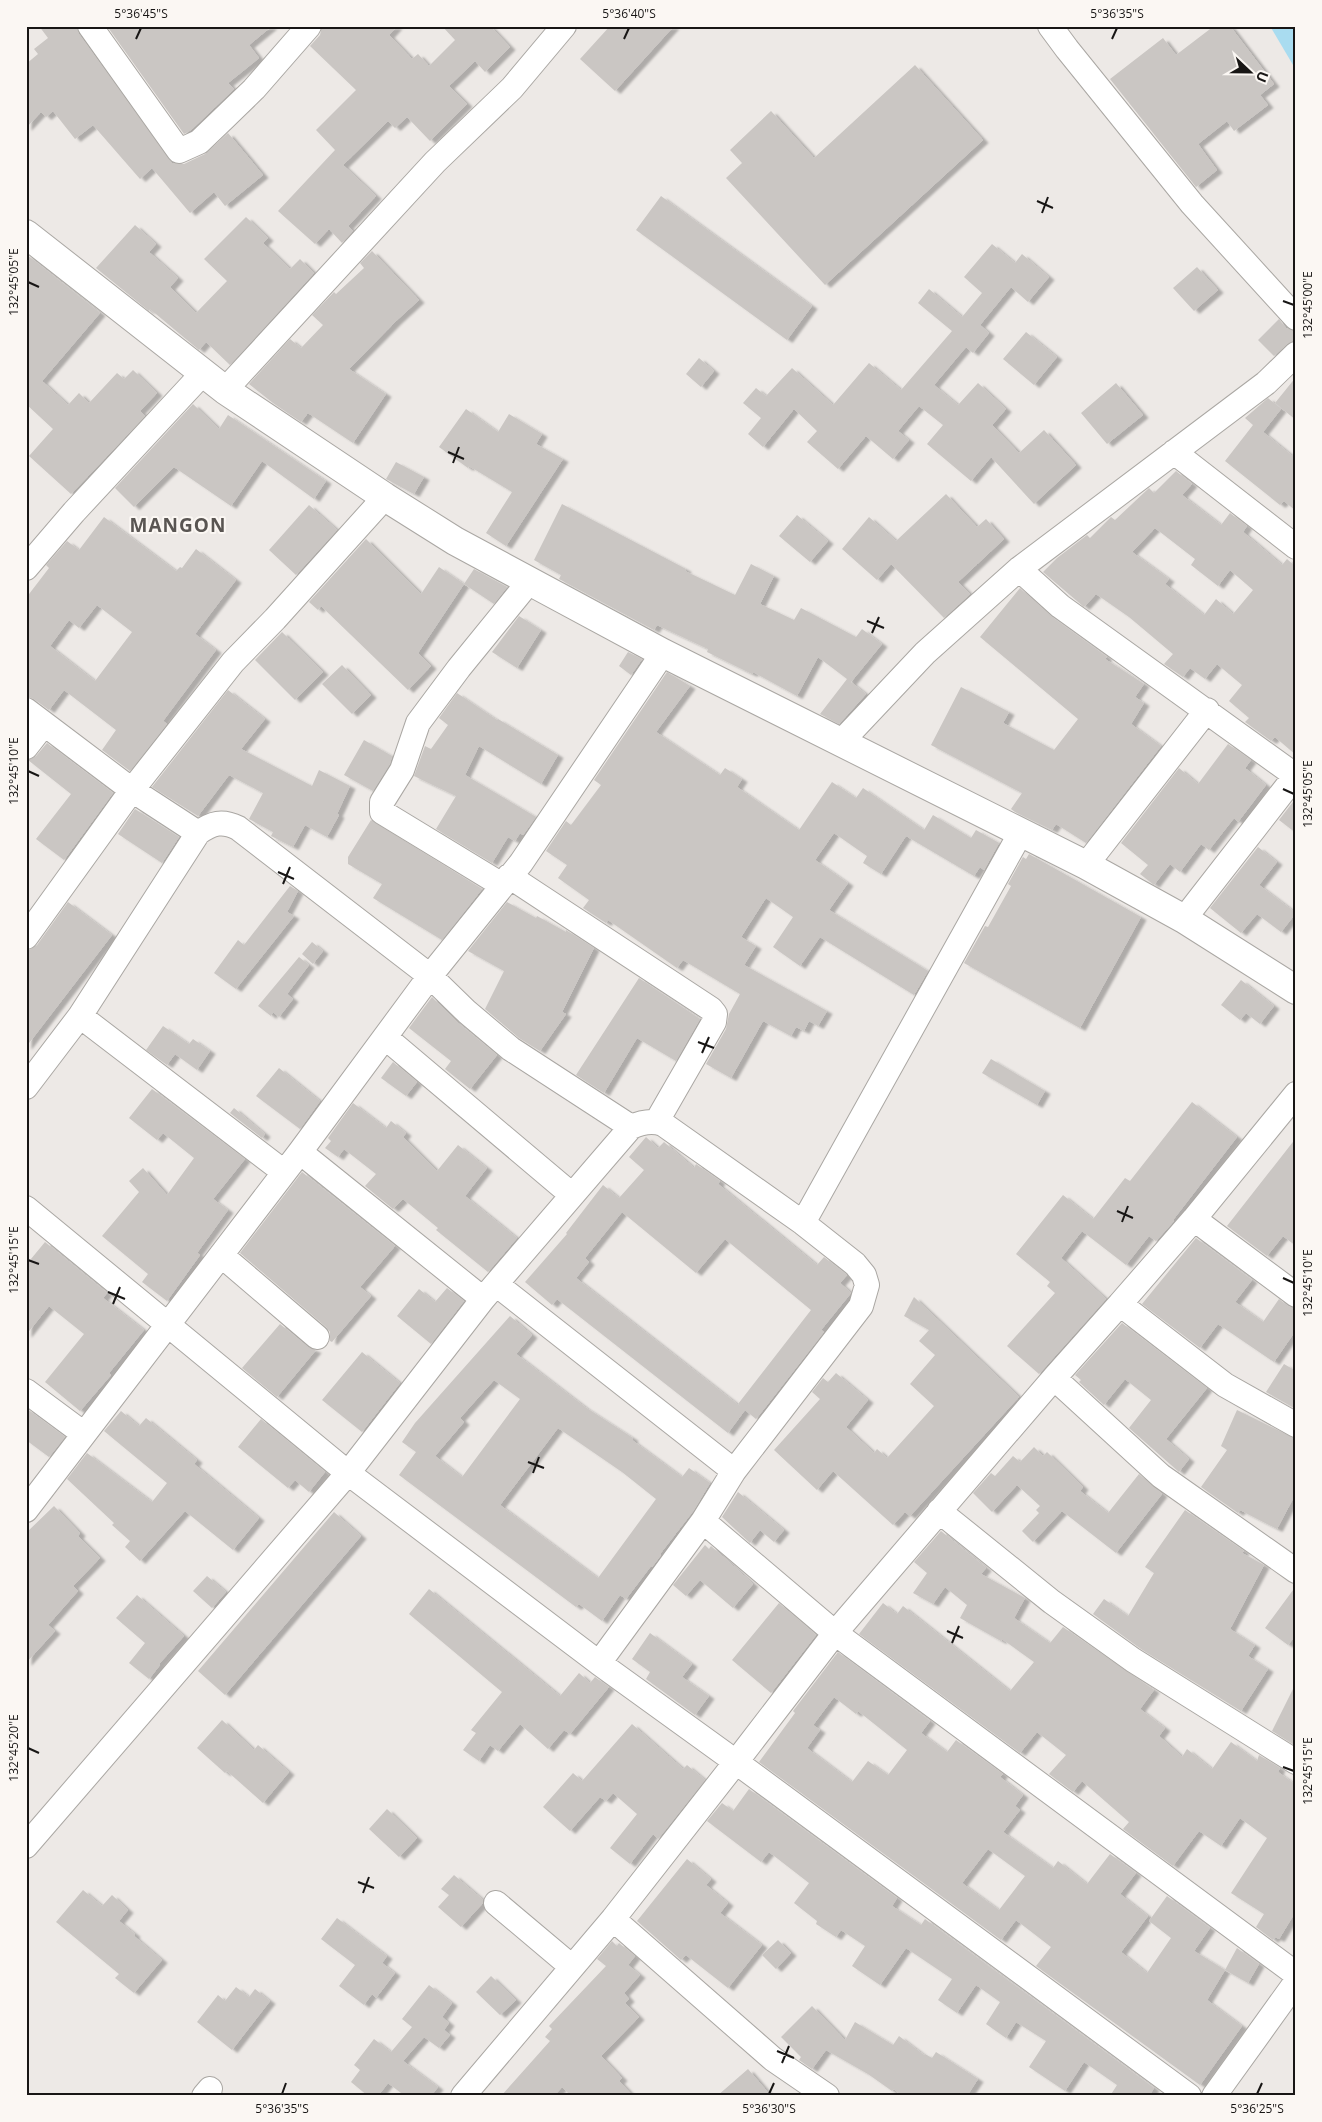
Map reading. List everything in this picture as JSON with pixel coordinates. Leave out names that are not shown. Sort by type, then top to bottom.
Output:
[{"type":"highway","points":[[26,234],[226,390],[455,541],[663,653],[1020,834],[1086,865],[1184,918],[1296,990]]},
{"type":"street","points":[[90,26],[179,150],[199,142],[224,119],[254,89],[309,26]]},
{"type":"street","points":[[226,390],[435,162],[512,88],[564,26]]},
{"type":"street","points":[[1050,26],[1066,49],[1192,204],[1296,318]]},
{"type":"street","points":[[841,742],[925,653],[1018,569],[1266,383],[1296,354]]},
{"type":"street","points":[[26,568],[74,512],[204,372]]},
{"type":"street","points":[[1174,452],[1296,547]]},
{"type":"street","points":[[26,937],[132,790],[233,662],[275,619],[385,496]]},
{"type":"street","points":[[1018,569],[1060,606],[1296,775],[1184,918]]},
{"type":"street","points":[[529,582],[459,668],[418,723],[402,770],[382,802],[382,812],[506,880],[703,1004],[715,1014],[714,1022],[656,1122]]},
{"type":"street","points":[[26,1510],[300,1152],[430,976],[521,863],[663,653]]},
{"type":"street","points":[[1086,865],[1207,710]]},
{"type":"street","points":[[26,747],[35,717],[132,790],[198,833]]},
{"type":"street","points":[[26,1087],[80,1016],[198,833],[216,823],[228,823],[238,828],[430,976],[467,1012],[511,1049],[631,1128]]},
{"type":"street","points":[[803,1223],[1020,834]]},
{"type":"street","points":[[80,1016],[284,1172]]},
{"type":"street","points":[[386,1038],[572,1196]]},
{"type":"street","points":[[462,2096],[613,1919],[835,1633],[1054,1378],[1194,1219],[1296,1094]]},
{"type":"street","points":[[26,1846],[348,1473],[490,1291],[631,1128],[642,1122],[656,1122],[663,1124],[803,1223],[855,1264],[864,1275],[867,1285],[866,1296],[861,1306],[734,1471],[703,1521],[599,1663]]},
{"type":"street","points":[[300,1152],[734,1471]]},
{"type":"street","points":[[26,1208],[348,1473],[599,1663],[1190,2096]]},
{"type":"street","points":[[1194,1219],[1296,1296]]},
{"type":"street","points":[[221,1255],[317,1337]]},
{"type":"street","points":[[1120,1304],[1225,1385],[1296,1425]]},
{"type":"street","points":[[1054,1378],[1161,1476],[1296,1571]]},
{"type":"street","points":[[26,1391],[84,1434]]},
{"type":"street","points":[[939,1511],[1052,1602],[1133,1660],[1296,1762]]},
{"type":"street","points":[[703,1521],[835,1633],[1296,1974]]},
{"type":"street","points":[[496,1903],[572,1967]]},
{"type":"street","points":[[613,1919],[773,2059],[827,2096]]},
{"type":"street","points":[[1214,2096],[1296,1982]]},
{"type":"water","points":[[1270,26],[1296,26],[1296,70]]},
{"type":"building","points":[[39,26],[76,26],[79,34],[172,163],[184,164],[205,154],[228,133],[263,175],[225,206],[214,192],[190,213],[152,168],[140,179],[93,125],[75,139],[53,111],[46,117],[41,112],[26,128],[26,64],[38,54],[34,49],[48,38]]},
{"type":"building","points":[[107,26],[272,26],[249,45],[259,58],[228,83],[234,89],[191,130],[184,134]]},
{"type":"building","points":[[322,26],[397,26],[389,35],[412,59],[418,54],[429,66],[455,40],[442,26],[490,26],[510,47],[485,72],[475,61],[449,86],[467,104],[430,141],[407,117],[395,128],[388,121],[343,165],[376,196],[348,226],[353,231],[342,243],[329,229],[315,244],[278,211],[335,150],[316,130],[356,90],[310,46],[320,35]]},
{"type":"building","points":[[610,26],[674,26],[615,91],[580,59]]},
{"type":"building","points":[[1214,26],[1230,26],[1274,84],[1260,95],[1268,105],[1234,131],[1227,121],[1198,144],[1217,170],[1196,187],[1110,79],[1163,38],[1176,55]]},
{"type":"building","points":[[915,65],[983,140],[825,285],[726,178],[742,163],[730,150],[771,111],[814,158]]},
{"type":"building","points":[[661,196],[812,306],[787,340],[636,230]]},
{"type":"building","points":[[246,217],[268,238],[263,243],[290,269],[300,259],[314,273],[230,365],[206,342],[199,350],[150,309],[149,311],[96,268],[135,225],[156,244],[149,252],[178,278],[170,287],[196,313],[227,281],[204,259]]},
{"type":"building","points":[[992,244],[1015,263],[1022,254],[1049,277],[1028,302],[1011,287],[980,325],[989,333],[973,353],[966,347],[934,385],[958,405],[978,383],[1006,409],[992,425],[1019,453],[1044,430],[1076,465],[1034,504],[991,457],[971,481],[927,444],[943,425],[919,406],[898,431],[909,440],[893,459],[866,436],[838,469],[807,442],[817,431],[794,409],[763,447],[748,434],[761,418],[743,403],[756,388],[766,396],[792,368],[833,405],[869,363],[901,390],[952,331],[918,303],[929,289],[962,317],[982,293],[964,277]]},
{"type":"building","points":[[372,251],[419,300],[349,369],[386,394],[353,443],[308,413],[301,422],[249,384],[290,339],[301,348],[323,325],[312,315],[334,292],[336,294],[364,268],[360,263]]},
{"type":"building","points":[[26,254],[100,313],[42,381],[68,405],[79,393],[89,403],[117,373],[124,379],[133,370],[157,393],[140,411],[145,416],[71,494],[29,456],[53,429],[26,404]]},
{"type":"building","points":[[1197,267],[1218,290],[1194,311],[1173,288]]},
{"type":"building","points":[[1279,319],[1286,328],[1296,331],[1296,341],[1287,344],[1274,356],[1258,340]]},
{"type":"building","points":[[1026,332],[1057,357],[1034,385],[1003,359]]},
{"type":"building","points":[[699,358],[714,371],[701,387],[686,374]]},
{"type":"building","points":[[1296,377],[1296,420],[1275,403]]},
{"type":"building","points":[[1116,383],[1143,415],[1107,444],[1081,413]]},
{"type":"building","points":[[1268,398],[1281,409],[1263,432],[1296,459],[1296,511],[1284,501],[1280,505],[1225,461],[1253,425],[1245,418]]},
{"type":"building","points":[[193,404],[219,429],[228,415],[326,481],[314,499],[262,461],[231,506],[174,467],[134,507],[115,488]]},
{"type":"building","points":[[466,409],[498,432],[509,414],[542,434],[536,444],[563,459],[506,546],[486,533],[512,492],[469,466],[468,468],[439,447]]},
{"type":"building","points":[[396,462],[424,477],[414,494],[386,479]]},
{"type":"building","points":[[1176,471],[1192,484],[1182,495],[1221,525],[1230,513],[1247,526],[1243,532],[1282,565],[1287,559],[1296,567],[1296,755],[1275,737],[1271,741],[1245,722],[1249,718],[1229,701],[1242,685],[1217,664],[1205,679],[1190,668],[1183,677],[1164,664],[1173,654],[1129,617],[1096,594],[1084,607],[1043,572],[1057,558],[1087,535],[1090,538],[1111,517],[1115,520],[1149,488],[1154,493]],"holes":[[[1155,528],[1195,559],[1191,565],[1218,586],[1230,570],[1253,590],[1233,614],[1216,599],[1204,615],[1165,584],[1169,579],[1132,552]]]},
{"type":"building","points":[[946,494],[977,527],[986,519],[1004,539],[958,582],[970,594],[944,618],[891,564],[877,580],[842,549],[869,517],[896,541]]},
{"type":"building","points":[[562,504],[686,569],[685,571],[735,595],[751,564],[774,576],[760,604],[794,620],[801,608],[856,637],[862,629],[882,644],[851,682],[866,694],[839,724],[820,714],[847,679],[818,657],[797,696],[753,672],[752,674],[707,652],[708,649],[657,625],[654,630],[559,579],[561,575],[534,560]]},
{"type":"building","points":[[309,505],[337,530],[296,575],[269,550]]},
{"type":"building","points":[[797,515],[828,541],[810,562],[779,536]]},
{"type":"building","points":[[104,517],[176,571],[180,567],[182,568],[196,549],[236,580],[195,634],[216,650],[163,721],[167,724],[130,771],[102,750],[116,730],[64,690],[49,710],[34,699],[26,696],[26,598],[49,568],[46,565],[67,541],[79,550]],"holes":[[[97,605],[132,632],[95,681],[50,646],[69,620],[79,628]]]},
{"type":"building","points":[[366,539],[421,594],[439,567],[464,584],[418,653],[431,666],[408,690],[321,606],[318,610],[309,602]]},
{"type":"building","points":[[474,569],[507,587],[494,604],[464,584]]},
{"type":"building","points":[[1020,588],[1052,617],[1107,657],[1105,659],[1144,684],[1135,697],[1144,703],[1131,724],[1161,746],[1086,843],[1056,824],[1052,830],[1015,812],[1011,809],[1022,793],[931,745],[961,687],[1009,712],[1003,723],[1054,750],[1078,719],[980,637]]},
{"type":"building","points":[[519,616],[541,630],[517,668],[492,652]]},
{"type":"building","points":[[282,632],[323,672],[295,700],[255,660]]},
{"type":"building","points":[[628,652],[642,659],[631,675],[619,666]]},
{"type":"building","points":[[342,665],[371,695],[352,714],[322,684]]},
{"type":"building","points":[[667,672],[690,686],[656,732],[720,775],[725,768],[742,779],[737,787],[799,830],[832,782],[856,798],[863,788],[924,830],[933,815],[971,838],[976,830],[999,843],[984,870],[980,867],[974,876],[906,836],[881,874],[863,863],[867,856],[834,833],[815,860],[848,883],[829,910],[928,971],[914,995],[820,937],[800,966],[773,947],[793,917],[766,898],[741,937],[756,946],[744,965],[827,1011],[818,1026],[809,1021],[804,1031],[796,1027],[791,1036],[763,1021],[731,1078],[706,1064],[726,1029],[729,1014],[740,994],[683,960],[677,968],[608,920],[606,923],[583,908],[589,900],[558,878],[567,865],[546,851],[566,821],[571,825],[601,785],[594,780]]},
{"type":"building","points":[[228,690],[265,719],[241,749],[312,786],[319,770],[350,786],[337,814],[339,815],[327,837],[305,825],[293,847],[271,836],[273,832],[249,819],[263,793],[229,775],[198,816],[152,787]]},
{"type":"building","points":[[457,693],[497,720],[558,755],[541,784],[479,746],[465,775],[536,817],[523,835],[520,833],[515,841],[508,837],[492,863],[436,829],[456,796],[414,776],[425,746],[431,749],[448,725],[439,718]]},
{"type":"building","points":[[364,740],[392,756],[390,764],[373,791],[344,775]]},
{"type":"building","points":[[47,743],[113,793],[64,860],[36,839],[71,794],[28,760],[36,756]]},
{"type":"building","points":[[1228,744],[1251,760],[1245,768],[1266,785],[1238,822],[1234,818],[1209,850],[1201,844],[1180,872],[1170,864],[1154,885],[1140,874],[1148,865],[1121,843],[1179,768],[1198,784]]},
{"type":"building","points":[[1296,798],[1296,833],[1279,820]]},
{"type":"building","points":[[135,809],[179,837],[162,863],[118,834]]},
{"type":"building","points":[[371,820],[482,889],[442,940],[373,898],[382,884],[348,864],[348,857]]},
{"type":"building","points":[[1258,847],[1277,862],[1259,885],[1296,913],[1281,932],[1257,914],[1241,933],[1210,908]]},
{"type":"building","points":[[1029,854],[1141,917],[1080,1028],[964,963],[985,926],[988,927],[1011,886],[1008,884],[1023,857],[1026,859]]},
{"type":"building","points":[[290,886],[298,891],[287,912],[294,916],[236,989],[214,973],[238,940],[244,945]]},
{"type":"building","points":[[68,902],[112,935],[26,1047],[26,952],[37,945]]},
{"type":"building","points":[[507,902],[536,918],[537,916],[566,932],[566,930],[594,948],[562,1012],[566,1014],[540,1051],[519,1038],[485,1009],[504,971],[468,951]]},
{"type":"building","points":[[312,942],[323,951],[313,964],[302,954]]},
{"type":"building","points":[[299,957],[309,965],[287,994],[293,999],[279,1017],[273,1012],[271,1016],[258,1006]]},
{"type":"building","points":[[639,978],[700,1019],[676,1061],[637,1038],[604,1093],[576,1075]]},
{"type":"building","points":[[1241,980],[1274,1006],[1260,1024],[1246,1013],[1240,1020],[1221,1005]]},
{"type":"building","points":[[432,997],[458,1023],[497,1055],[470,1089],[445,1069],[451,1061],[409,1028]]},
{"type":"building","points":[[163,1026],[189,1044],[193,1039],[210,1051],[197,1070],[175,1054],[167,1065],[146,1050]]},
{"type":"building","points":[[991,1059],[1045,1091],[1037,1105],[982,1073]]},
{"type":"building","points":[[393,1062],[417,1082],[406,1096],[381,1078]]},
{"type":"building","points":[[279,1068],[320,1101],[300,1129],[256,1096]]},
{"type":"building","points":[[152,1089],[245,1159],[213,1199],[228,1210],[197,1253],[200,1255],[167,1301],[142,1282],[148,1274],[102,1236],[139,1192],[129,1181],[143,1168],[167,1195],[194,1158],[163,1133],[157,1140],[129,1118]]},
{"type":"building","points":[[1192,1102],[1237,1137],[1174,1221],[1156,1241],[1149,1236],[1126,1265],[1082,1231],[1061,1258],[1106,1299],[1039,1374],[1007,1346],[1055,1293],[1047,1286],[1050,1282],[1016,1254],[1063,1195],[1093,1219],[1125,1178],[1130,1181]]},
{"type":"building","points":[[353,1103],[386,1128],[391,1121],[406,1133],[403,1137],[437,1171],[458,1145],[487,1168],[465,1196],[517,1238],[488,1272],[436,1230],[438,1228],[403,1199],[393,1209],[365,1186],[376,1174],[344,1149],[338,1157],[325,1148],[331,1141],[328,1138]]},
{"type":"building","points":[[234,1108],[265,1134],[262,1138],[230,1113]]},
{"type":"building","points":[[646,1137],[658,1148],[664,1142],[694,1168],[696,1164],[720,1181],[718,1184],[817,1265],[824,1257],[847,1275],[840,1283],[851,1293],[821,1330],[824,1332],[756,1419],[745,1410],[728,1433],[557,1299],[552,1305],[525,1282],[567,1234],[603,1185],[619,1198],[644,1170],[629,1157]],"holes":[[[622,1212],[696,1273],[725,1239],[811,1310],[738,1404],[741,1407],[576,1278],[589,1262],[585,1258]]]},
{"type":"building","points":[[1296,1138],[1296,1246],[1283,1236],[1267,1256],[1227,1226]]},
{"type":"building","points":[[302,1172],[395,1246],[360,1287],[371,1296],[332,1342],[330,1341],[330,1332],[326,1327],[240,1253]]},
{"type":"building","points":[[1196,1238],[1252,1280],[1235,1302],[1263,1322],[1279,1299],[1296,1309],[1296,1330],[1274,1362],[1218,1324],[1200,1348],[1142,1304]]},
{"type":"building","points":[[45,1242],[107,1293],[103,1298],[144,1330],[109,1373],[111,1375],[80,1411],[45,1382],[84,1334],[49,1306],[26,1335],[26,1265]]},
{"type":"building","points":[[447,1288],[464,1301],[431,1344],[397,1316],[419,1289],[435,1302]]},
{"type":"building","points":[[914,1297],[1019,1397],[910,1516],[905,1512],[893,1525],[833,1471],[817,1490],[774,1450],[820,1399],[812,1392],[823,1378],[828,1382],[836,1373],[868,1400],[846,1427],[874,1453],[877,1449],[887,1458],[934,1406],[910,1384],[935,1355],[919,1341],[929,1330],[904,1316]]},
{"type":"building","points":[[510,1316],[532,1335],[516,1354],[585,1407],[633,1438],[632,1440],[682,1477],[689,1468],[710,1483],[694,1510],[652,1567],[626,1599],[620,1595],[602,1621],[579,1604],[576,1607],[399,1475],[416,1452],[402,1442],[415,1423]],"holes":[[[494,1380],[520,1399],[462,1477],[435,1456],[464,1422],[460,1418]],[[558,1428],[622,1472],[656,1499],[598,1578],[500,1505]]]},
{"type":"building","points":[[1122,1323],[1207,1388],[1166,1439],[1189,1459],[1179,1472],[1129,1428],[1151,1400],[1125,1379],[1104,1405],[1079,1382],[1081,1380],[1075,1375]]},
{"type":"building","points":[[280,1324],[308,1347],[316,1350],[277,1397],[242,1368]]},
{"type":"building","points":[[362,1352],[400,1383],[362,1432],[322,1400]]},
{"type":"building","points":[[1284,1364],[1296,1371],[1296,1409],[1266,1392]]},
{"type":"building","points":[[26,1408],[65,1437],[49,1457],[26,1440]]},
{"type":"building","points":[[1237,1410],[1296,1439],[1296,1493],[1277,1529],[1240,1510],[1238,1513],[1201,1487],[1227,1450],[1221,1446]]},
{"type":"building","points":[[121,1411],[139,1426],[146,1418],[197,1460],[194,1464],[259,1518],[233,1550],[185,1511],[140,1561],[125,1547],[130,1541],[112,1525],[114,1523],[67,1479],[87,1453],[152,1502],[167,1483],[104,1431]]},
{"type":"building","points":[[261,1419],[325,1472],[309,1492],[295,1480],[288,1488],[238,1447]]},
{"type":"building","points":[[1034,1447],[1043,1456],[1047,1452],[1083,1487],[1080,1491],[1108,1513],[1139,1474],[1162,1494],[1116,1553],[1062,1511],[1033,1542],[1022,1531],[1039,1513],[1036,1510],[1040,1506],[1017,1485],[992,1512],[973,1493],[991,1473],[995,1476],[1013,1456],[1020,1462]]},
{"type":"building","points":[[738,1492],[784,1530],[774,1542],[760,1530],[750,1543],[722,1517]]},
{"type":"building","points":[[54,1506],[80,1533],[78,1536],[100,1558],[73,1586],[78,1591],[48,1625],[55,1631],[26,1663],[26,1533]]},
{"type":"building","points":[[1185,1510],[1244,1551],[1242,1553],[1264,1565],[1230,1629],[1255,1645],[1248,1656],[1268,1669],[1241,1711],[1141,1649],[1093,1614],[1104,1599],[1128,1616],[1154,1573],[1145,1567]]},
{"type":"building","points":[[334,1512],[361,1536],[225,1695],[198,1671]]},
{"type":"building","points":[[941,1531],[986,1568],[981,1574],[1025,1598],[1014,1618],[1050,1643],[1063,1627],[1154,1690],[1140,1709],[1165,1728],[1159,1736],[1182,1757],[1187,1749],[1212,1769],[1231,1742],[1257,1761],[1259,1755],[1280,1768],[1278,1772],[1296,1785],[1296,1911],[1279,1939],[1275,1937],[1273,1940],[1256,1927],[1264,1914],[1231,1893],[1267,1838],[1240,1818],[1221,1846],[1199,1831],[1173,1866],[1123,1829],[1129,1822],[1082,1781],[1073,1792],[1049,1774],[1066,1755],[1037,1732],[1020,1753],[859,1634],[883,1603],[897,1614],[903,1606],[1010,1691],[1034,1662],[1002,1639],[1001,1641],[960,1618],[967,1605],[945,1587],[933,1604],[913,1593],[927,1573],[914,1562]]},
{"type":"building","points":[[705,1545],[709,1549],[711,1546],[753,1584],[733,1608],[700,1580],[686,1596],[673,1585]]},
{"type":"building","points":[[207,1576],[226,1592],[212,1608],[193,1591]]},
{"type":"building","points":[[1296,1586],[1296,1635],[1288,1645],[1265,1628]]},
{"type":"building","points":[[429,1589],[560,1696],[579,1673],[590,1683],[595,1677],[609,1687],[570,1734],[564,1730],[548,1749],[520,1724],[498,1751],[490,1745],[479,1761],[463,1750],[476,1733],[471,1730],[502,1692],[409,1614]]},
{"type":"building","points":[[137,1595],[184,1636],[159,1664],[149,1679],[129,1663],[145,1643],[116,1618]]},
{"type":"building","points":[[779,1603],[816,1635],[771,1693],[732,1660]]},
{"type":"building","points":[[650,1633],[692,1664],[682,1677],[709,1696],[695,1715],[646,1679],[650,1672],[632,1659]]},
{"type":"building","points":[[838,1652],[930,1721],[921,1733],[947,1752],[956,1740],[1003,1774],[1000,1777],[1023,1795],[1015,1806],[1020,1810],[1003,1832],[1053,1868],[1058,1861],[1087,1884],[1110,1854],[1136,1873],[1120,1894],[1148,1916],[1121,1952],[1147,1973],[1171,1938],[1149,1921],[1167,1896],[1210,1928],[1194,1951],[1225,1970],[1207,2000],[1242,2026],[1200,2085],[1036,1966],[1051,1947],[1016,1920],[1001,1940],[759,1762],[795,1713],[793,1711]],"holes":[[[834,1697],[856,1714],[858,1711],[907,1750],[888,1775],[868,1761],[852,1782],[807,1748],[820,1730],[813,1725]],[[988,1849],[1025,1876],[999,1910],[962,1883]]]},
{"type":"building","points":[[1296,1683],[1296,1746],[1272,1731]]},
{"type":"building","points":[[222,1720],[254,1750],[258,1745],[289,1772],[263,1803],[227,1771],[225,1773],[197,1748]]},
{"type":"building","points":[[632,1724],[683,1769],[687,1765],[705,1780],[658,1839],[653,1834],[630,1864],[610,1848],[637,1814],[613,1793],[606,1801],[600,1797],[570,1831],[543,1807],[573,1773],[582,1781]]},
{"type":"building","points":[[749,1789],[897,1898],[892,1906],[921,1925],[925,1919],[1154,2088],[1149,2096],[1110,2096],[1117,2085],[1084,2062],[1065,2091],[1029,2067],[1046,2041],[1016,2022],[1006,2038],[986,2024],[1000,2002],[976,1985],[957,2013],[938,2000],[952,1979],[906,1948],[880,1985],[852,1966],[865,1946],[841,1930],[836,1937],[816,1924],[817,1921],[794,1903],[809,1883],[769,1852],[761,1862],[707,1821],[722,1803],[733,1811]]},
{"type":"building","points":[[387,1809],[417,1838],[399,1857],[369,1829]]},
{"type":"building","points":[[687,1859],[711,1879],[706,1885],[728,1903],[720,1913],[762,1945],[728,1988],[686,1955],[681,1960],[637,1921]]},
{"type":"building","points":[[454,1875],[483,1900],[483,1903],[461,1927],[438,1907],[449,1895],[441,1889]]},
{"type":"building","points":[[83,1890],[102,1906],[112,1895],[128,1910],[119,1921],[162,1960],[134,1993],[115,1978],[119,1974],[56,1922]]},
{"type":"building","points":[[337,1918],[387,1956],[382,1963],[395,1973],[376,1998],[372,1994],[364,2005],[339,1986],[355,1965],[321,1939]]},
{"type":"building","points":[[778,1940],[791,1953],[776,1969],[762,1955]]},
{"type":"building","points":[[612,1941],[617,1946],[619,1943],[635,1956],[628,1965],[640,1975],[624,1993],[629,1999],[625,2003],[639,2017],[601,2056],[622,2078],[619,2081],[633,2096],[571,2096],[562,2087],[554,2096],[501,2096],[550,2041],[545,2037],[552,2029],[549,2026],[606,1966],[597,1959]]},
{"type":"building","points":[[1237,1948],[1259,1964],[1248,1983],[1225,1970]]},
{"type":"building","points":[[491,1976],[516,2000],[500,2015],[476,1992]]},
{"type":"building","points":[[429,1985],[452,2003],[442,2017],[449,2023],[444,2030],[450,2035],[439,2048],[424,2037],[403,2061],[438,2087],[431,2096],[405,2096],[388,2083],[378,2096],[368,2096],[351,2082],[360,2070],[354,2065],[374,2039],[391,2052],[412,2027],[402,2019]]},
{"type":"building","points":[[236,1987],[249,1997],[255,1989],[270,2001],[232,2050],[197,2022],[218,1995],[225,2001]]},
{"type":"building","points":[[812,2006],[845,2040],[855,2022],[893,2045],[899,2036],[924,2055],[932,2058],[936,2052],[978,2079],[967,2096],[902,2096],[894,2089],[892,2091],[868,2074],[826,2050],[812,2069],[799,2060],[801,2057],[781,2037]]},
{"type":"building","points":[[748,2069],[771,2096],[717,2096]]},
{"type":"district","name":"MANGON","points":[[178,525]]}]
